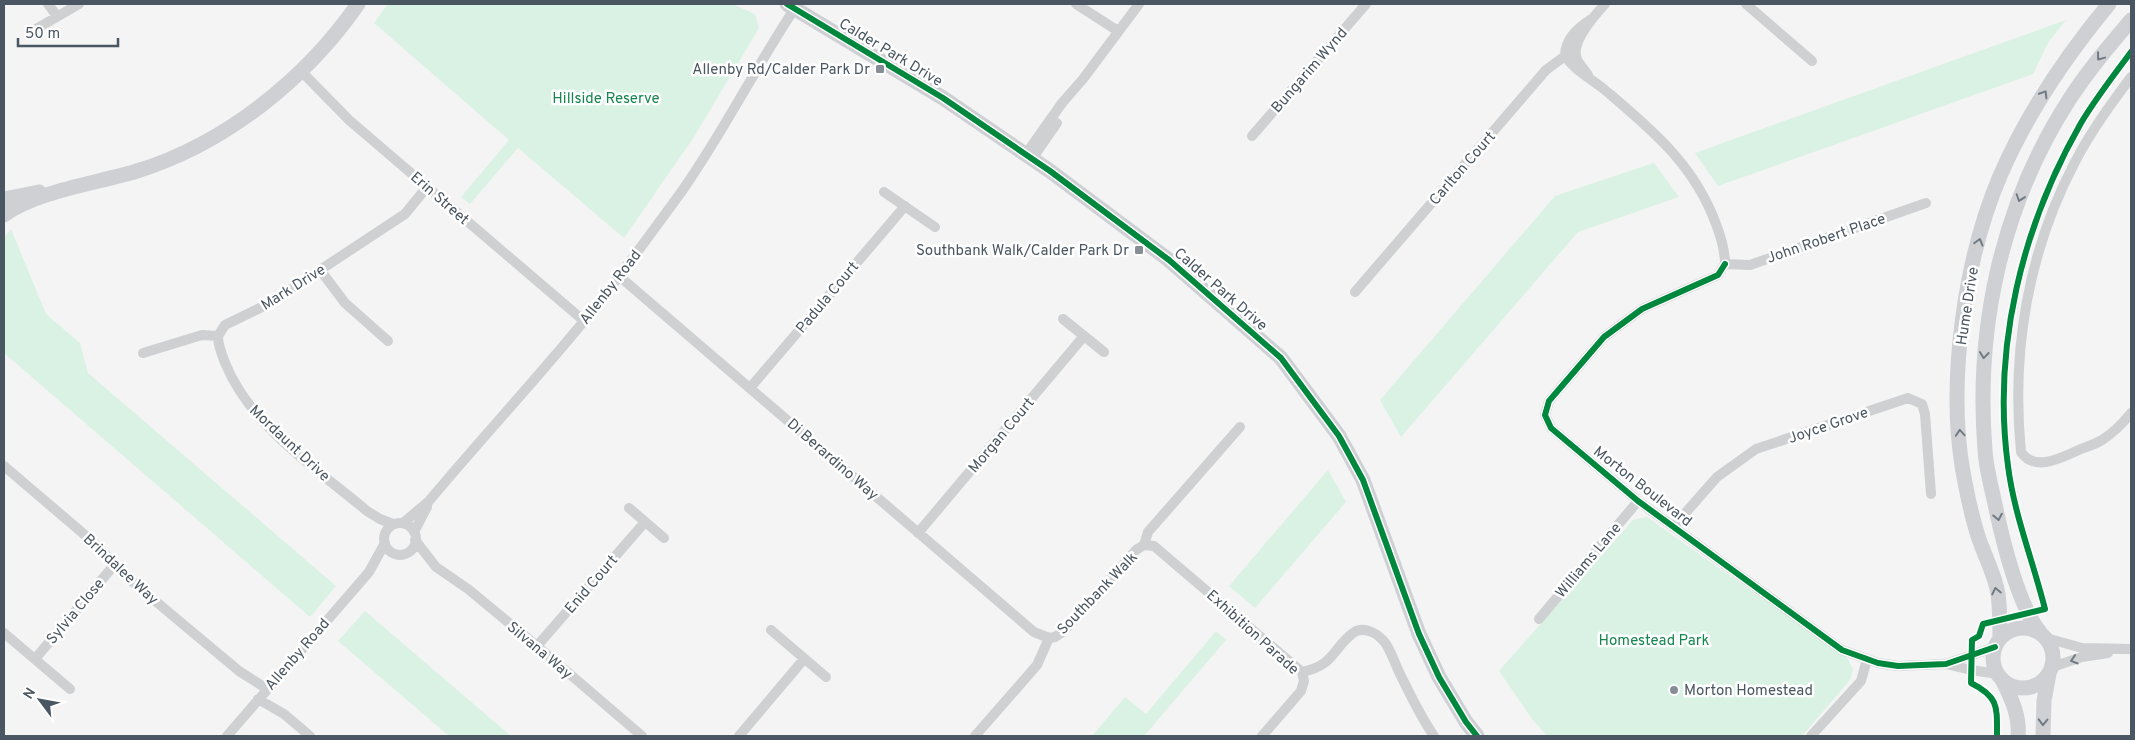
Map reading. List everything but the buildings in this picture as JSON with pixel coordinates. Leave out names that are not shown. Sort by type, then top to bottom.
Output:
[{"type":"street","points":[[48,4],[57,16]]},
{"type":"street","points":[[36,29],[79,4]]},
{"type":"street","points":[[4,215],[32,201],[75,187],[137,171],[183,153],[230,128],[270,98],[301,71],[358,4]]},
{"type":"street","points":[[1076,4],[1118,31]]},
{"type":"street","points":[[1029,156],[1062,104],[1139,4]]},
{"type":"street","name":"Bungarim Wynd","points":[[1252,136],[1366,4]]},
{"type":"street","points":[[1590,77],[1577,59],[1575,52],[1580,38],[1604,4]]},
{"type":"street","points":[[1746,4],[1812,61]]},
{"type":"street","name":"Hume Drive","points":[[1997,643],[1998,592],[1978,536],[1962,465],[1958,412],[1959,356],[1968,288],[1979,244],[2000,178],[2020,135],[2063,64],[2110,4]]},
{"type":"street","name":"Allenby Road","points":[[398,524],[429,501],[584,321],[619,276],[683,189],[723,128],[790,5]]},
{"type":"street","name":"Calder Park Drive","points":[[790,5],[935,93],[1029,156],[1123,224],[1202,288],[1281,358],[1339,436],[1363,480],[1419,634],[1439,677],[1466,722],[1477,736]]},
{"type":"street","points":[[1593,18],[1573,35],[1568,42],[1565,56],[1576,69],[1590,77],[1646,124],[1684,164],[1711,210],[1725,252],[1725,264]]},
{"type":"street","name":"Hume Drive","points":[[2043,635],[2022,602],[1999,525],[1985,451],[1983,358],[1999,258],[2024,186],[2038,155],[2069,100],[2106,49],[2131,20]]},
{"type":"street","name":"Carlton Court","points":[[1355,292],[1546,70],[1565,56],[1575,52]]},
{"type":"street","name":"Erin Street","points":[[301,71],[350,120],[584,321]]},
{"type":"street","points":[[2131,76],[2102,116],[2075,161],[2050,218],[2033,268],[2023,322],[2018,368],[2021,452],[2026,459],[2034,462],[2059,459],[2102,440],[2131,413]]},
{"type":"street","points":[[4,199],[75,187]]},
{"type":"street","name":"Mark Drive","points":[[218,336],[225,325],[270,303],[405,214],[427,187]]},
{"type":"street","points":[[884,192],[935,226]]},
{"type":"street","name":"John Robert Place","points":[[1725,264],[1750,265],[1926,203]]},
{"type":"street","name":"Padula Court","points":[[750,388],[905,206]]},
{"type":"street","name":"Morton Boulevard","points":[[1725,264],[1718,275],[1642,309],[1604,337],[1549,401],[1545,415],[1551,428],[1638,501],[1842,650],[1878,663],[1898,666],[1946,664],[2000,677]]},
{"type":"street","points":[[321,271],[345,303],[388,341]]},
{"type":"street","name":"Di Berardino Way","points":[[619,276],[1036,634],[1049,638]]},
{"type":"street","points":[[1063,319],[1104,352]]},
{"type":"street","points":[[143,352],[202,335],[218,336]]},
{"type":"street","name":"Mordaunt Drive","points":[[218,336],[219,348],[229,372],[251,409],[294,450],[367,511],[380,520],[398,524]]},
{"type":"street","name":"Morgan Court","points":[[918,533],[1084,336]]},
{"type":"street","name":"Joyce Grove","points":[[1673,527],[1717,477],[1756,449],[1908,398],[1922,404],[1925,414],[1931,494]]},
{"type":"street","name":"Southbank Walk","points":[[975,736],[1037,665],[1049,638],[1055,637],[1064,631],[1136,550],[1144,545],[1148,532],[1240,427]]},
{"type":"street","name":"Brindalee Way","points":[[4,466],[92,541],[134,584],[239,671],[310,736]]},
{"type":"street","name":"Allenby Road","points":[[415,536],[429,501]]},
{"type":"street","name":"Williams Lane","points":[[1539,619],[1638,501]]},
{"type":"street","points":[[629,508],[664,538]]},
{"type":"street","name":"Mordaunt Drive","points":[[367,511],[385,538]]},
{"type":"street","name":"Enid Court","points":[[537,646],[645,522]]},
{"type":"street","points":[[398,524],[412,528],[415,536],[414,546],[406,553],[394,554],[387,548],[385,538],[398,524]]},
{"type":"street","name":"Silvana Way","points":[[415,536],[436,568]]},
{"type":"street","name":"Allenby Road","points":[[369,572],[385,538]]},
{"type":"street","name":"Exhibition Parade","points":[[1144,545],[1154,546],[1302,672],[1304,681],[1301,691],[1262,736]]},
{"type":"street","name":"Silvana Way","points":[[406,553],[436,568],[468,589],[642,736]]},
{"type":"street","name":"Allenby Road","points":[[227,736],[369,572],[394,554]]},
{"type":"street","name":"Sylvia Close","points":[[34,659],[115,564]]},
{"type":"street","points":[[2018,736],[2019,726],[2015,708],[2000,677],[1993,656],[1997,643],[2006,633],[2023,627],[2082,648],[2131,649]]},
{"type":"street","points":[[772,630],[826,677]]},
{"type":"street","points":[[1302,672],[1314,670],[1328,661],[1353,632],[1362,630],[1373,632],[1386,644],[1417,707],[1434,736]]},
{"type":"street","name":"Sylvia Close","points":[[4,633],[70,689]]},
{"type":"street","points":[[2043,635],[2051,647],[2053,657],[2044,701],[2043,736]]},
{"type":"street","name":"Morton Boulevard","points":[[1946,664],[1997,643]]},
{"type":"street","points":[[2000,677],[2018,688],[2026,688],[2043,681],[2050,671],[2082,657],[2131,649]]},
{"type":"street","points":[[740,736],[804,659]]},
{"type":"street","points":[[1811,736],[1861,680],[1867,659]]},
{"type":"green space","name":"Hillside Reserve","points":[[388,4],[732,4],[755,14],[759,28],[694,137],[624,238],[518,148],[470,204],[461,197],[509,140],[374,23]]},
{"type":"green space","points":[[2066,20],[2049,41],[2033,74],[1718,186],[1695,153]]},
{"type":"green space","points":[[1654,163],[1679,197],[1578,232],[1401,437],[1380,400],[1555,196]]},
{"type":"green space","points":[[11,229],[46,314],[80,343],[88,373],[336,586],[310,617],[4,353],[4,238]]},
{"type":"green space","points":[[1328,470],[1346,502],[1255,608],[1229,586]]},
{"type":"green space","name":"Homestead Park","points":[[1647,517],[1848,659],[1853,670],[1850,680],[1802,736],[1547,736],[1532,719],[1499,671],[1633,520]]},
{"type":"green space","points":[[365,611],[511,736],[449,736],[338,641]]},
{"type":"green space","points":[[1216,631],[1226,640],[1144,736],[1092,736],[1125,697],[1146,714]]},
{"type":"cycle path","points":[[787,4],[943,98],[1050,171],[1169,260],[1281,358],[1339,436],[1363,480],[1419,634],[1439,677],[1466,722],[1477,736]]},
{"type":"cycle path","points":[[1997,736],[1997,717],[1992,698],[1971,683],[1972,640],[1979,636],[1983,624],[2045,609],[2019,520],[2011,484],[2004,422],[2004,377],[2016,289],[2042,203],[2060,162],[2081,123],[2131,52]]},
{"type":"cycle path","points":[[1725,264],[1718,275],[1642,309],[1604,337],[1549,401],[1545,415],[1551,428],[1638,501],[1842,650],[1878,663],[1898,666],[1946,664],[1995,647]]},
{"type":"place","name":"Allenby Rd/Calder Park Dr","points":[[880,69]]},
{"type":"place","name":"Southbank Walk/Calder Park Dr","points":[[1139,250]]},
{"type":"place","name":"Morton Homestead","points":[[1674,690]]}]
